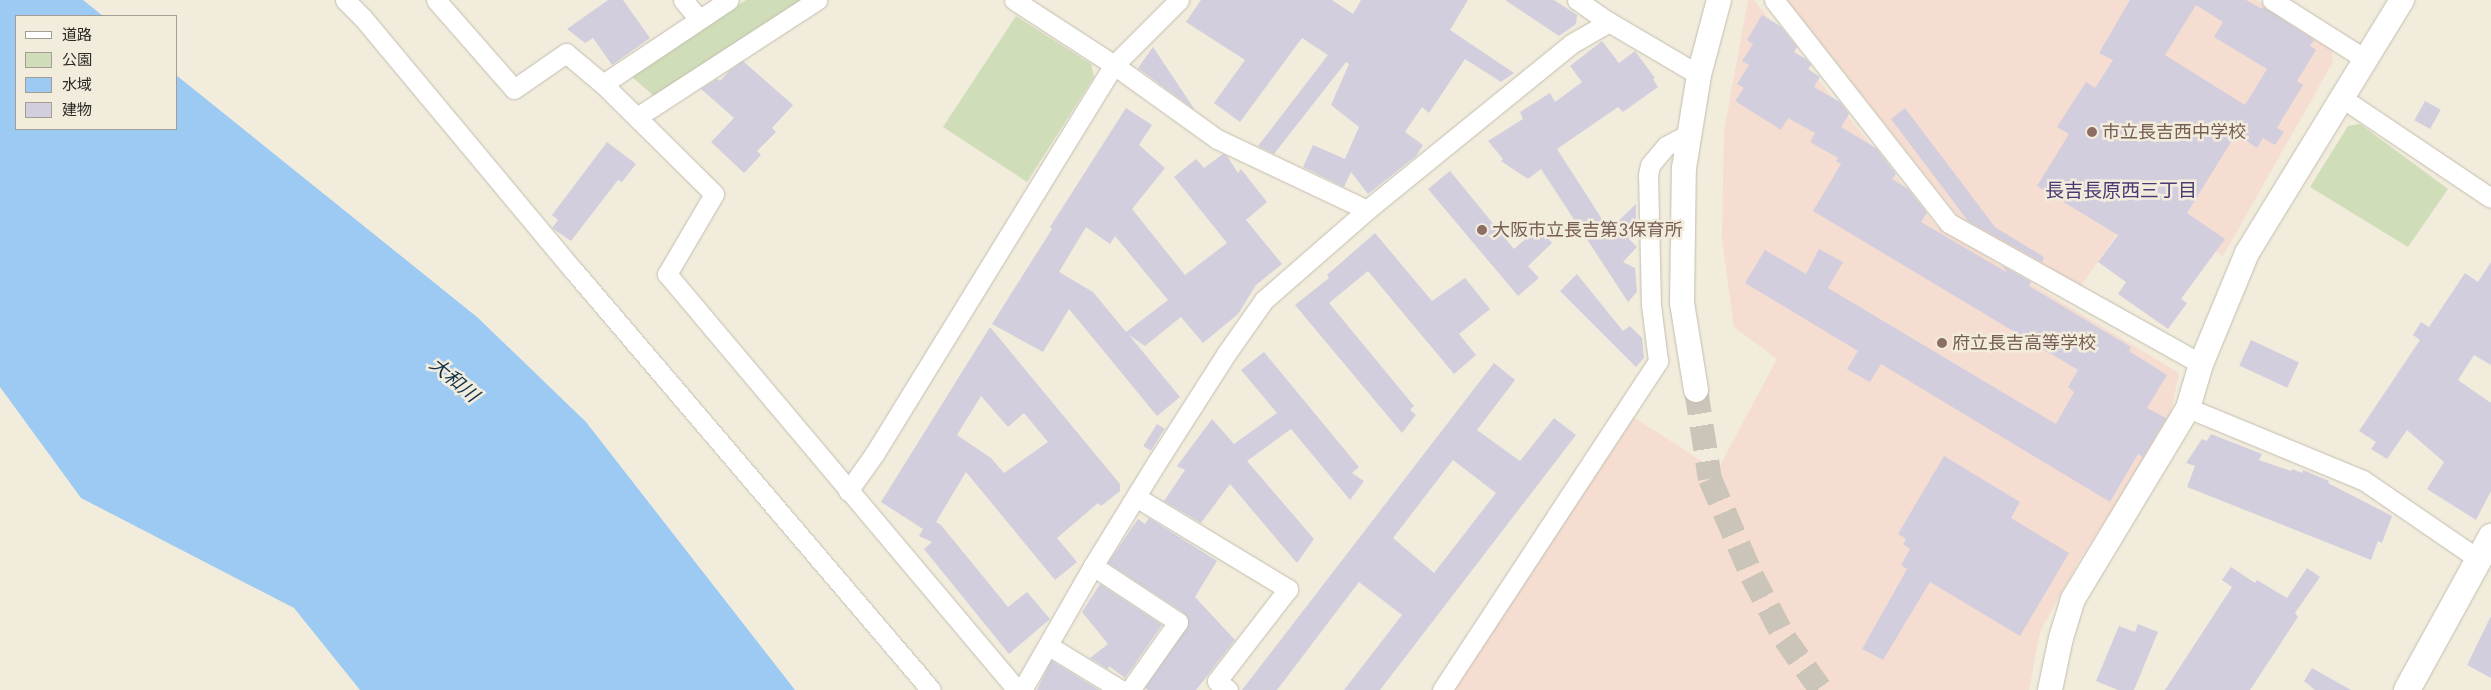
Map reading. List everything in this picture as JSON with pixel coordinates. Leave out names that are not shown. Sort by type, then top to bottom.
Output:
[{"type":"main road","points":[[2407,690],[2486,548]]},
{"type":"street","points":[[345,0],[364,18],[574,271],[931,690]]},
{"type":"street","points":[[436,0],[514,88],[566,53],[603,84],[714,194],[667,274],[848,492],[1017,690]]},
{"type":"street","points":[[683,0],[699,19]]},
{"type":"street","points":[[603,84],[729,0]]},
{"type":"street","points":[[637,117],[816,0]]},
{"type":"street","points":[[1014,0],[1114,65],[1217,139],[1367,210]]},
{"type":"street","points":[[848,492],[875,453],[1114,65],[1179,0]]},
{"type":"street","points":[[1577,0],[1609,22],[1699,75]]},
{"type":"street","points":[[1696,390],[1682,303],[1684,168],[1699,75],[1719,0]]},
{"type":"street","points":[[1774,0],[1950,223],[2201,364]]},
{"type":"street","points":[[2272,0],[2364,59]]},
{"type":"street","points":[[2050,690],[2060,638],[2073,599],[2188,408],[2201,364],[2247,253],[2364,59],[2402,0]]},
{"type":"street","points":[[1022,690],[1049,646],[1093,566],[1226,354],[1264,300],[1367,210],[1571,44],[1609,22]]},
{"type":"street","points":[[2342,98],[2491,198]]},
{"type":"street","points":[[1442,690],[1658,362],[1650,305],[1648,174],[1650,165],[1666,146],[1690,133]]},
{"type":"street","points":[[2188,408],[2364,480],[2486,548]]},
{"type":"street","points":[[1136,497],[1288,590],[1217,681],[1228,690]]},
{"type":"street","points":[[1093,566],[1178,622],[1130,690]]},
{"type":"street","points":[[1049,646],[1122,690]]},
{"type":"shaded area","name":"府立長吉高等学校","points":[[1748,0],[1754,0],[1937,227],[2179,373],[2169,421],[2079,561],[2040,632],[2029,690],[1449,690],[1632,416],[1717,471],[1777,359],[1734,327],[1722,240],[1724,131]]},
{"type":"shaded area","name":"市立長吉西中学校","points":[[1787,0],[2256,0],[2332,47],[2333,62],[2223,256],[2139,203],[2080,287],[1961,220]]},
{"type":"green space","points":[[746,0],[801,0],[655,97],[631,76]]},
{"type":"green space","points":[[1016,16],[1091,64],[1094,77],[1027,182],[943,127]]},
{"type":"green space","points":[[2360,124],[2448,189],[2408,247],[2310,187],[2348,126]]},
{"type":"water","name":"大和川","points":[[0,0],[83,0],[102,15],[15,15],[15,130],[178,130],[178,77],[477,317],[586,422],[795,690],[360,690],[294,608],[81,498],[0,387]]},
{"type":"building","points":[[608,0],[623,0],[650,38],[612,65],[593,38],[585,43],[567,29]]},
{"type":"building","points":[[1201,0],[1332,0],[1353,14],[1361,0],[1468,0],[1450,30],[1514,73],[1501,82],[1465,59],[1429,113],[1422,107],[1405,132],[1423,145],[1416,156],[1368,194],[1351,172],[1344,187],[1303,167],[1313,145],[1345,159],[1359,127],[1331,105],[1349,64],[1346,62],[1274,154],[1258,146],[1328,55],[1302,38],[1240,122],[1214,103],[1245,60],[1186,22]]},
{"type":"building","points":[[1505,0],[1554,0],[1577,15],[1576,24],[1559,36]]},
{"type":"building","points":[[2130,0],[2246,0],[2262,9],[2263,7],[2314,40],[2310,46],[2316,50],[2297,81],[2303,85],[2277,128],[2284,132],[2275,145],[2263,138],[2257,148],[2236,134],[2187,213],[2225,239],[2181,299],[2187,303],[2168,329],[2118,294],[2126,282],[2098,262],[2118,235],[2037,186],[2069,134],[2057,127],[2086,82],[2095,88],[2113,60],[2099,53]],"holes":[[[2196,5],[2223,22],[2214,37],[2267,69],[2245,105],[2165,55]]]},
{"type":"building","points":[[1762,15],[1780,26],[1797,47],[1794,52],[1806,59],[1811,65],[1808,69],[1820,77],[1814,87],[1840,102],[1849,114],[1841,127],[1876,148],[1896,174],[1892,179],[1908,189],[1927,213],[1921,222],[2008,273],[2001,265],[2031,282],[2029,286],[2131,347],[2129,351],[2167,375],[2147,408],[2166,418],[2143,457],[2138,454],[2110,502],[1881,364],[1870,382],[1847,369],[1858,351],[1745,283],[1765,250],[1806,274],[1819,249],[1843,262],[1828,288],[2056,424],[2074,392],[2068,387],[2078,370],[1813,211],[1841,164],[1836,161],[1838,158],[1810,142],[1815,133],[1788,118],[1781,130],[1735,101],[1744,88],[1737,84],[1749,65],[1742,61],[1753,44],[1747,40]]},
{"type":"building","points":[[1602,41],[1619,63],[1635,51],[1655,78],[1653,79],[1658,87],[1623,112],[1618,107],[1557,149],[1609,230],[1636,204],[1636,232],[1629,239],[1637,247],[1623,262],[1635,268],[1637,292],[1628,302],[1541,169],[1528,179],[1501,161],[1503,159],[1488,141],[1523,119],[1520,112],[1550,93],[1555,102],[1582,82],[1570,66]]},
{"type":"building","points":[[1153,47],[1195,110],[1138,68]]},
{"type":"building","points":[[743,61],[793,105],[772,128],[776,132],[757,151],[761,155],[744,173],[711,142],[734,118],[701,89],[717,79],[720,81],[729,71]]},
{"type":"building","points":[[2425,101],[2441,110],[2430,129],[2414,120]]},
{"type":"building","points":[[1126,108],[1152,125],[1139,145],[1165,168],[1132,209],[1185,275],[1227,243],[1174,177],[1196,159],[1204,168],[1223,154],[1227,156],[1238,173],[1241,169],[1267,202],[1246,220],[1282,264],[1256,285],[1238,314],[1203,343],[1181,317],[1145,346],[1129,335],[1180,397],[1157,416],[1069,309],[1043,352],[992,324],[1052,229],[1050,227]],"holes":[[[1086,227],[1110,244],[1115,236],[1168,300],[1126,332],[1093,292],[1059,272]]]},
{"type":"building","points":[[1905,108],[1995,227],[2044,257],[2042,262],[1968,221],[1891,119]]},
{"type":"building","points":[[607,142],[636,164],[622,182],[618,180],[571,241],[552,228],[558,220],[552,215]]},
{"type":"building","points":[[1450,171],[1514,249],[1539,227],[1552,243],[1528,266],[1539,278],[1518,296],[1428,189]]},
{"type":"building","points":[[1375,233],[1432,301],[1465,278],[1490,309],[1459,334],[1476,355],[1454,374],[1368,271],[1329,303],[1414,406],[1410,410],[1416,415],[1402,433],[1295,305],[1329,278],[1327,275]]},
{"type":"building","points":[[2491,262],[2491,365],[2474,355],[2458,380],[2491,403],[2491,491],[2476,520],[2427,489],[2444,462],[2407,430],[2387,459],[2371,449],[2376,442],[2359,431],[2420,340],[2413,335],[2421,322],[2429,327],[2465,273],[2478,282]]},
{"type":"building","points":[[1577,274],[1623,331],[1630,326],[1642,338],[1644,358],[1636,367],[1560,291]]},
{"type":"building","points":[[990,327],[1120,484],[1120,491],[1101,506],[1098,503],[1057,538],[1077,562],[1055,580],[966,472],[936,522],[941,525],[1008,607],[1027,592],[1050,619],[1009,654],[924,549],[932,542],[919,536],[923,529],[881,502]],"holes":[[[981,396],[1008,427],[1024,413],[1048,442],[1004,473],[991,458],[957,435]]]},
{"type":"building","points":[[2251,340],[2299,362],[2287,388],[2239,365]]},
{"type":"building","points":[[1264,352],[1359,467],[1352,473],[1364,481],[1350,500],[1291,429],[1247,461],[1314,539],[1297,563],[1230,484],[1201,523],[1164,501],[1185,470],[1177,466],[1212,419],[1234,444],[1277,413],[1241,370]]},
{"type":"building","points":[[1494,363],[1515,380],[1477,430],[1520,461],[1554,418],[1576,435],[1380,690],[1344,690],[1402,615],[1359,582],[1277,690],[1242,690]],"holes":[[[1453,460],[1496,493],[1434,573],[1393,538]]]},
{"type":"building","points":[[1157,424],[1165,429],[1151,451],[1143,446]]},
{"type":"building","points":[[2211,434],[2262,454],[2259,460],[2291,471],[2292,469],[2302,473],[2303,470],[2329,481],[2328,483],[2392,516],[2382,543],[2378,541],[2371,560],[2187,487],[2195,466],[2186,463],[2202,439],[2207,441]]},
{"type":"building","points":[[1944,456],[2020,502],[2011,518],[2069,553],[2020,636],[1930,582],[1883,660],[1862,649],[1907,569],[1901,565],[1910,549],[1903,544],[1906,539],[1898,534]]},
{"type":"building","points":[[1149,518],[1217,561],[1195,597],[1235,640],[1196,690],[1148,690],[1145,688],[1187,628],[1188,618],[1184,613],[1108,563],[1138,519],[1145,524]]},
{"type":"building","points":[[2231,567],[2255,583],[2257,580],[2287,598],[2307,568],[2320,577],[2295,613],[2298,617],[2250,690],[2165,690],[2232,587],[2222,580]]},
{"type":"building","points":[[1100,584],[1162,625],[1125,678],[1109,666],[1108,669],[1090,658],[1108,644],[1082,612]]},
{"type":"building","points":[[2491,616],[2491,678],[2467,665]]},
{"type":"building","points":[[2138,624],[2158,632],[2134,690],[2118,690],[2096,681],[2119,626],[2135,632]]},
{"type":"building","points":[[1052,661],[1099,690],[1037,690]]},
{"type":"building","points":[[2312,668],[2351,690],[2315,690],[2304,681]]},
{"type":"tunnel","points":[[1696,390],[1710,479],[1752,576],[1785,639],[1821,690]]},
{"type":"place","name":"市立長吉西中学校","points":[[2092,132]]},
{"type":"place","name":"大阪市立長吉第３保育所","points":[[1482,230]]},
{"type":"place","name":"府立長吉高等学校","points":[[1942,343]]},
{"type":"district","name":"長吉長原西三丁目","points":[[2121,191]]}]
